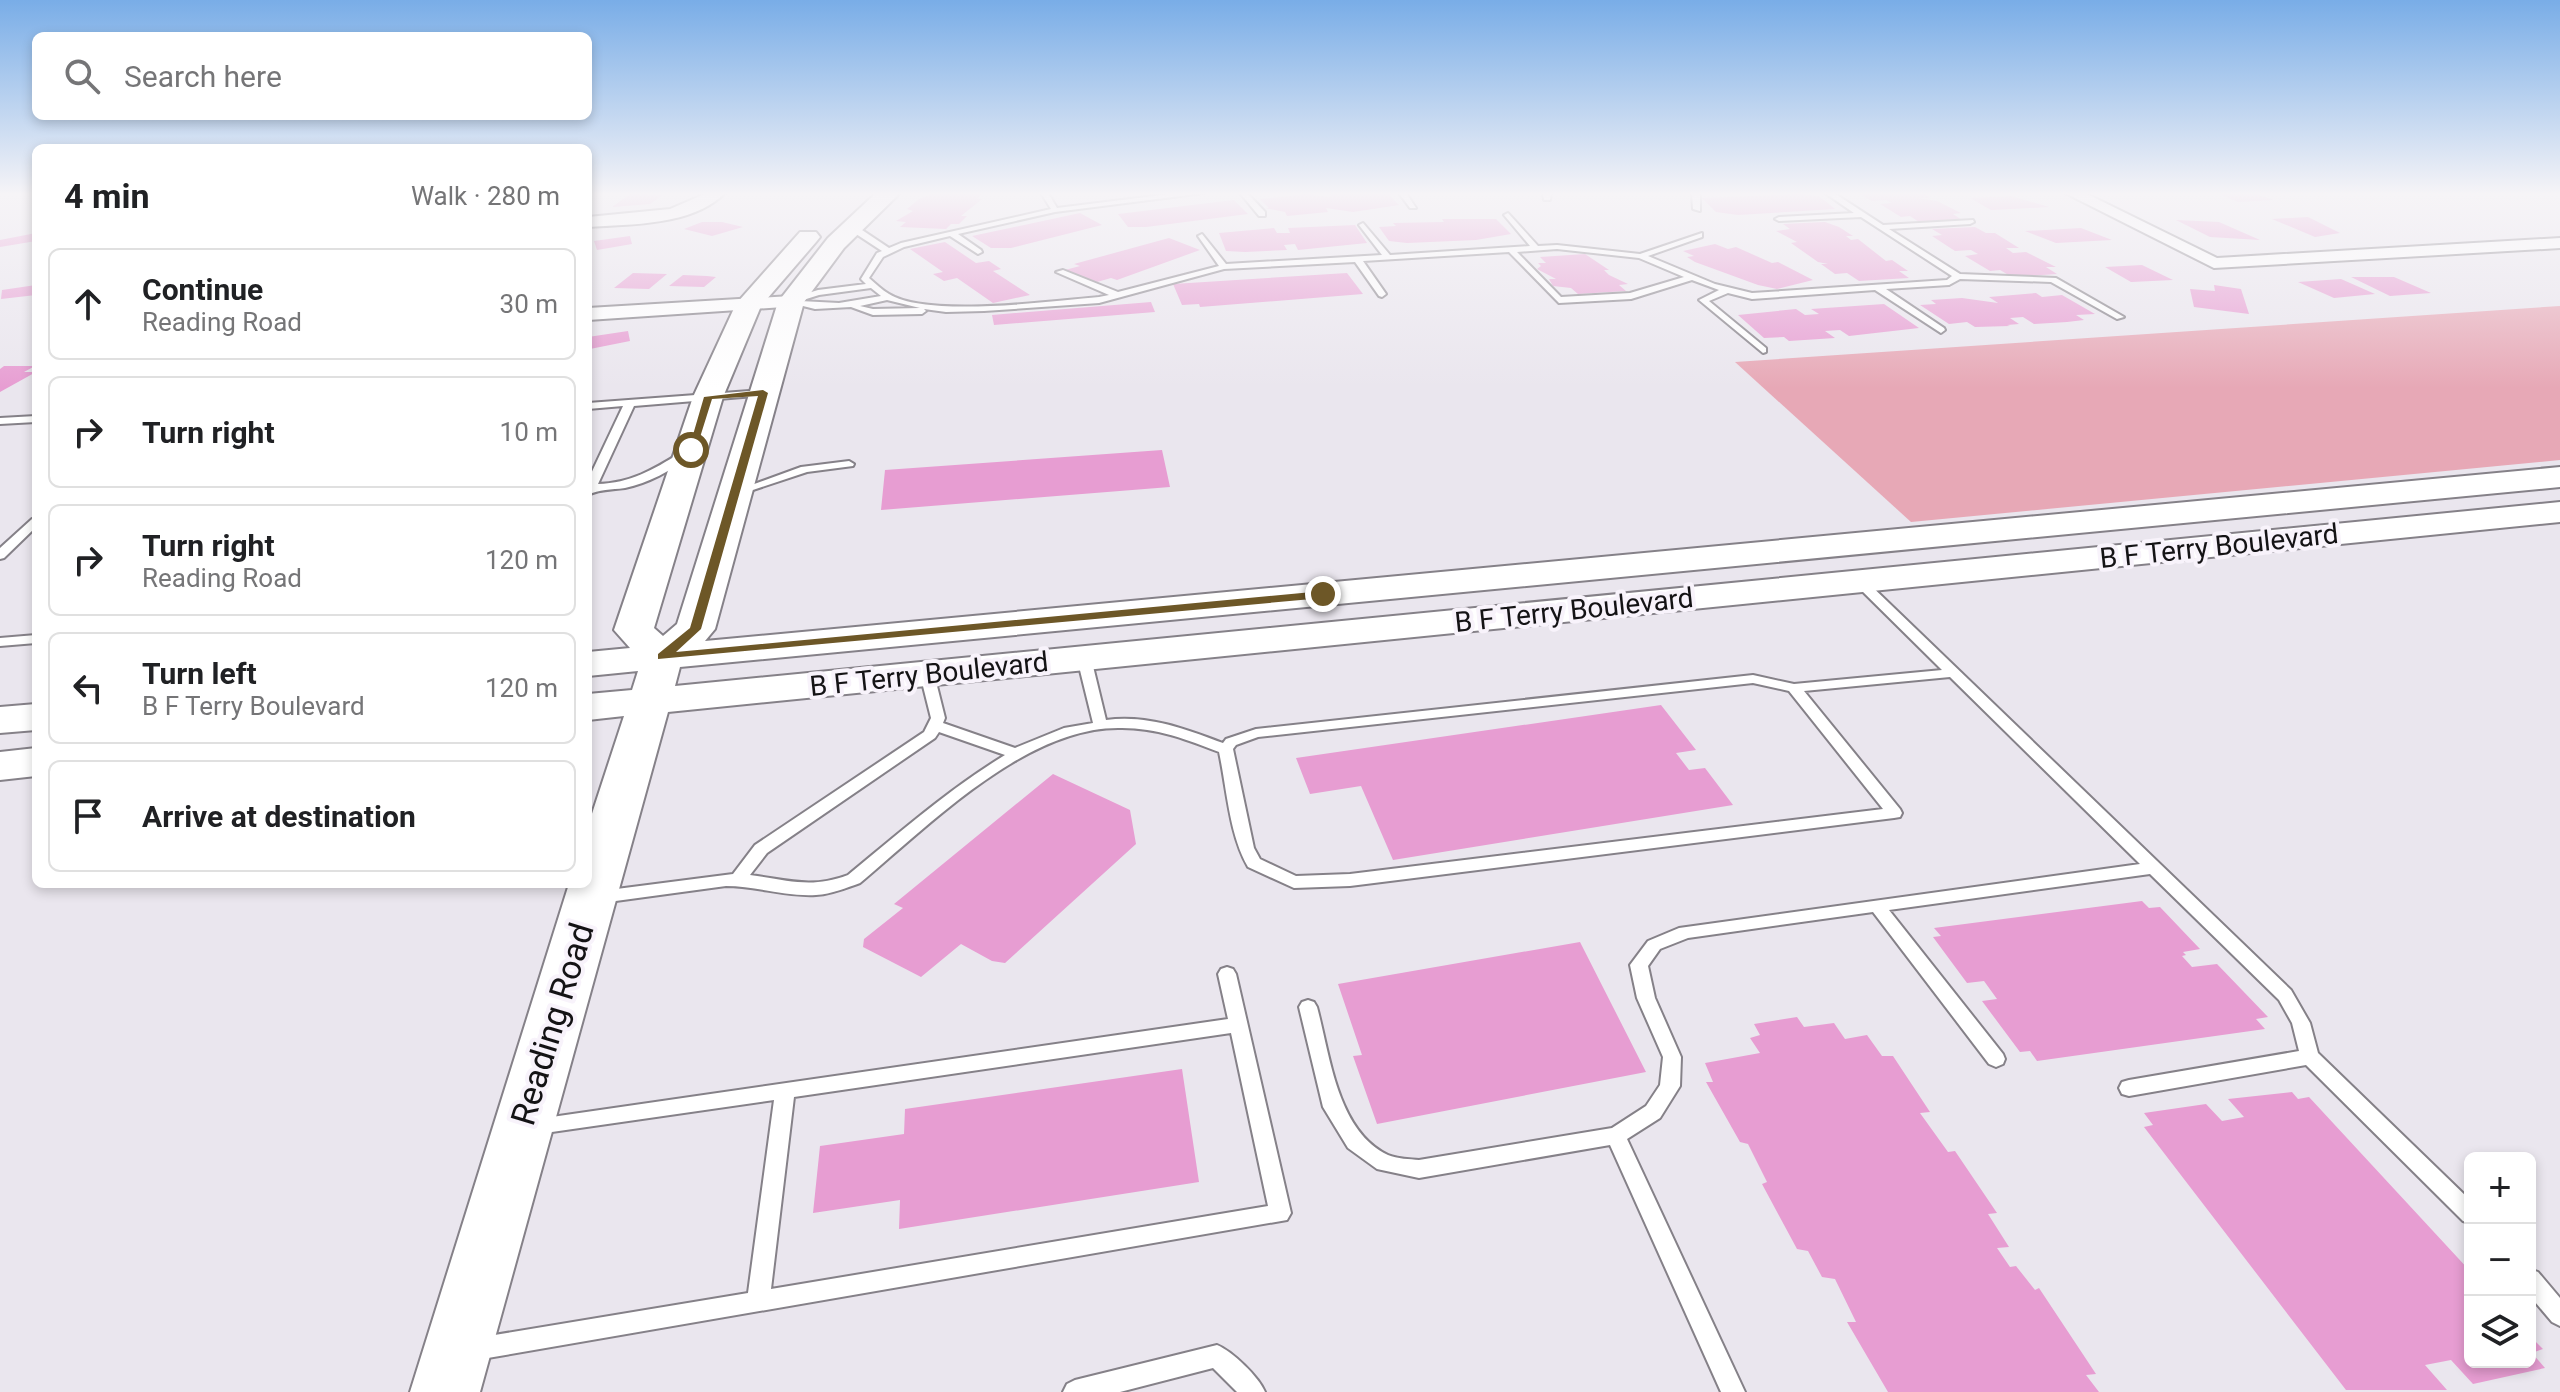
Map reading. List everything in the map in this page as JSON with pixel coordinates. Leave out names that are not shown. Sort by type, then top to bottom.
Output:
[{"type":"main road","points":[[789,258],[749,304],[708,397],[691,450],[634,630],[656,679],[695,629],[791,302],[820,258]]},
{"type":"main road","name":"B F Terry Boulevard","points":[[592,705],[656,679],[2560,477]]},
{"type":"main road","name":"B F Terry Boulevard","points":[[592,665],[656,679],[927,674],[2560,512]]},
{"type":"main road","name":"Reading Road","points":[[451,1372],[520,1129],[656,679]]},
{"type":"main road","points":[[0,720],[32,717]]},
{"type":"main road","points":[[0,766],[32,762]]},
{"type":"street","points":[[2204,258],[2214,263],[2301,258]]},
{"type":"street","points":[[592,314],[791,302]]},
{"type":"lane","points":[[880,258],[869,267],[865,279],[870,286],[887,297],[946,309]]},
{"type":"lane","points":[[1218,258],[1224,267]]},
{"type":"lane","points":[[851,306],[873,312],[1119,296],[1224,267],[1373,258]]},
{"type":"lane","points":[[1519,258],[1559,300],[1631,296],[1691,278]]},
{"type":"lane","points":[[1645,258],[1725,291],[1752,296],[1949,282],[1958,276]]},
{"type":"lane","points":[[1929,258],[1958,276],[2053,280],[2120,317]]},
{"type":"lane","points":[[1357,259],[1382,294]]},
{"type":"lane","points":[[1060,272],[1119,296]]},
{"type":"lane","points":[[791,302],[818,293],[870,286]]},
{"type":"lane","points":[[1877,287],[1941,330]]},
{"type":"lane","points":[[1725,291],[1703,300],[1763,350]]},
{"type":"lane","points":[[791,302],[811,307],[851,306],[887,297]]},
{"type":"lane","points":[[592,406],[763,393]]},
{"type":"lane","points":[[592,479],[630,403]]},
{"type":"lane","points":[[0,421],[32,419]]},
{"type":"lane","points":[[592,483],[622,488],[641,482],[691,450]]},
{"type":"lane","points":[[735,493],[805,469],[849,464]]},
{"type":"lane","points":[[0,555],[32,525]]},
{"type":"lane","points":[[1859,581],[2285,995],[2301,1023],[2310,1057],[2464,1208]]},
{"type":"lane","points":[[0,642],[32,639]]},
{"type":"lane","points":[[1084,658],[1100,724]]},
{"type":"lane","points":[[1794,688],[1894,813],[1350,880],[1294,882],[1254,863],[1246,848],[1226,749],[1231,742],[1256,733],[1753,679],[1794,688],[1953,673]]},
{"type":"lane","points":[[927,674],[937,726]]},
{"type":"lane","points":[[589,899],[738,880],[799,890],[833,889],[854,879],[1014,753],[1044,737],[1100,724],[1132,725],[1199,736],[1226,749]]},
{"type":"lane","points":[[937,726],[1014,753]]},
{"type":"lane","points":[[738,880],[761,849],[922,740],[937,726]]},
{"type":"lane","points":[[1308,1007],[1333,1107],[1355,1142],[1384,1163],[1419,1169],[1616,1136],[1653,1112],[1670,1086],[1672,1057],[1646,998],[1639,965],[1654,945],[1685,932],[2154,868]]},
{"type":"lane","points":[[1877,906],[1996,1059]]},
{"type":"lane","points":[[451,1372],[758,1301],[1280,1213],[1227,974]]},
{"type":"lane","points":[[520,1129],[1239,1025]]},
{"type":"lane","points":[[2129,1088],[2310,1057]]},
{"type":"lane","points":[[758,1301],[785,1091]]},
{"type":"lane","points":[[1616,1136],[1733,1392]]},
{"type":"lane","points":[[2536,1286],[2560,1315]]},
{"type":"lane","points":[[1075,1392],[1217,1356],[1253,1392]]},
{"type":"shaded area","points":[[2560,306],[2560,460],[1911,522],[1735,362]]},
{"type":"building","points":[[923,258],[969,258],[976,263],[989,261],[1001,269],[993,271],[1030,295],[993,303],[957,278],[944,281],[933,274],[943,272]]},
{"type":"building","points":[[1096,258],[1178,258],[1117,280],[1111,278],[1097,282],[1065,270],[1080,266],[1074,264]]},
{"type":"building","points":[[1541,258],[1591,258],[1609,270],[1604,270],[1609,275],[1628,284],[1619,285],[1626,291],[1578,294],[1571,288],[1553,286],[1549,279],[1556,279],[1537,269],[1541,266],[1538,263],[1546,263]]},
{"type":"building","points":[[1689,258],[1761,258],[1778,262],[1813,280],[1777,289]]},
{"type":"building","points":[[1812,258],[1882,258],[1892,260],[1908,271],[1899,271],[1909,278],[1859,281],[1847,273],[1835,274],[1821,264],[1828,264]]},
{"type":"building","points":[[1968,258],[2038,258],[2056,267],[2046,267],[2057,274],[2012,277],[2000,270],[1990,271]]},
{"type":"building","points":[[2142,265],[2173,280],[2131,282],[2105,267]]},
{"type":"building","points":[[633,273],[667,274],[649,289],[614,288]]},
{"type":"building","points":[[1347,273],[1363,294],[1200,307],[1199,304],[1182,305],[1173,284]]},
{"type":"building","points":[[683,275],[716,277],[704,287],[669,286]]},
{"type":"building","points":[[2351,277],[2394,277],[2431,293],[2390,296]]},
{"type":"building","points":[[2341,279],[2375,294],[2334,298],[2298,282]]},
{"type":"building","points":[[2214,285],[2241,289],[2249,314],[2194,307],[2190,289],[2215,291]]},
{"type":"building","points":[[32,286],[32,295],[1,299],[2,290]]},
{"type":"building","points":[[2036,293],[2042,297],[2062,295],[2095,314],[2076,315],[2084,320],[2034,324],[2023,317],[2010,318],[2019,324],[1975,327],[1967,322],[1949,324],[1920,305],[1936,304],[1931,300],[1962,298],[1998,303],[1989,297]]},
{"type":"building","points":[[1151,302],[1155,312],[994,325],[992,315]]},
{"type":"building","points":[[1884,304],[1919,328],[1849,336],[1840,330],[1825,331],[1835,338],[1789,341],[1784,337],[1764,338],[1738,315],[1796,309],[1805,315],[1819,314],[1811,309]]},
{"type":"building","points":[[628,331],[630,341],[592,349],[592,336]]},
{"type":"building","points":[[4,366],[32,366],[24,372],[32,374],[0,392],[0,369]]},
{"type":"building","points":[[1162,450],[1170,487],[881,510],[885,470]]},
{"type":"building","points":[[1661,705],[1696,750],[1676,753],[1689,770],[1705,768],[1733,805],[1393,860],[1361,786],[1310,794],[1296,758]]},
{"type":"building","points":[[1053,774],[1130,810],[1136,844],[1005,963],[992,961],[961,944],[921,977],[863,947],[864,939],[903,908],[894,904]]},
{"type":"building","points":[[2142,901],[2149,908],[2160,907],[2200,949],[2183,952],[2186,955],[2182,956],[2192,967],[2217,964],[2268,1017],[2256,1019],[2265,1029],[2037,1061],[2030,1051],[2020,1052],[1982,1001],[1997,999],[1984,981],[1967,983],[1933,937],[1941,936],[1934,928]]},
{"type":"building","points":[[1580,942],[1646,1072],[1377,1124],[1353,1056],[1362,1055],[1338,984]]},
{"type":"building","points":[[1797,1017],[1804,1027],[1834,1023],[1845,1039],[1867,1035],[1882,1056],[1893,1056],[1930,1112],[1920,1113],[1948,1152],[1955,1151],[1997,1213],[1988,1214],[2009,1247],[1997,1248],[2010,1267],[2016,1266],[2035,1290],[2039,1288],[2096,1374],[2086,1375],[2099,1392],[1888,1392],[1847,1322],[1856,1322],[1835,1279],[1822,1277],[1808,1251],[1797,1249],[1762,1184],[1767,1182],[1748,1144],[1740,1142],[1706,1082],[1713,1082],[1705,1063],[1760,1053],[1750,1038],[1760,1035],[1754,1024]]},
{"type":"building","points":[[1182,1069],[1199,1182],[899,1229],[900,1200],[813,1213],[820,1146],[904,1134],[905,1109]]},
{"type":"building","points":[[2292,1092],[2298,1099],[2309,1097],[2464,1265],[2464,1368],[2536,1368],[2536,1358],[2545,1368],[2473,1384],[2451,1360],[2425,1365],[2447,1390],[2346,1390],[2144,1127],[2153,1125],[2144,1113],[2206,1104],[2222,1121],[2244,1117],[2228,1099]]},
{"type":"route","points":[[691,450],[708,397],[763,393],[695,629],[663,657],[1323,594]]}]
